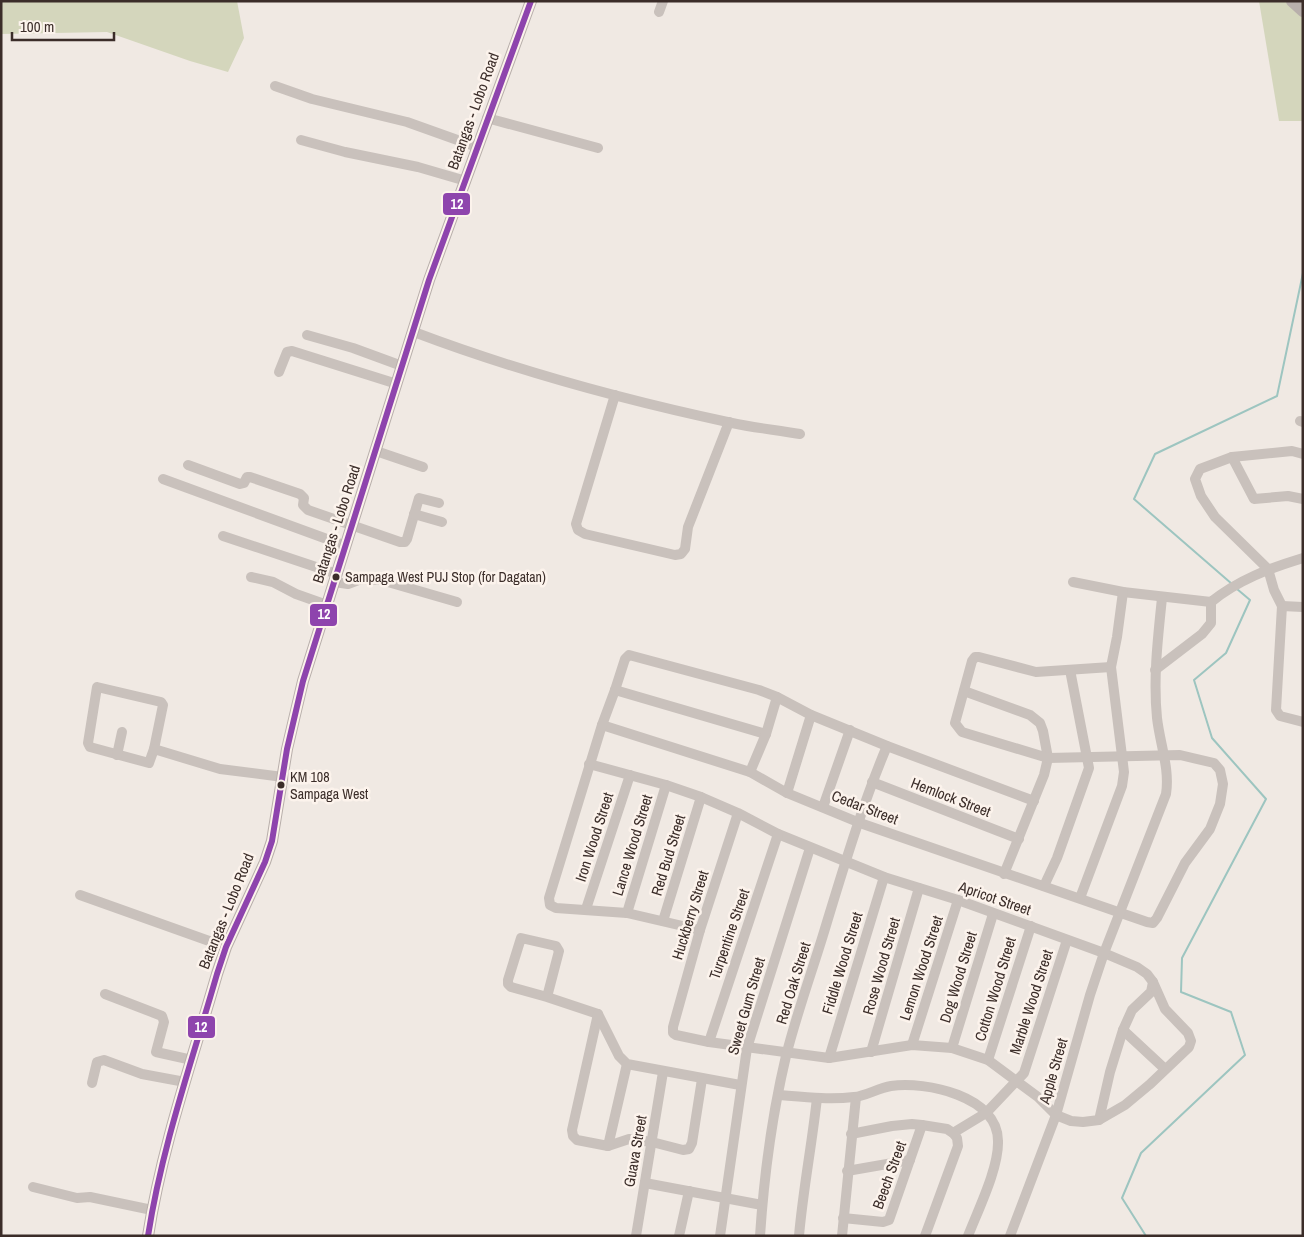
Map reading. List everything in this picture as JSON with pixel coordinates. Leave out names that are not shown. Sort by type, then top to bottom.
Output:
[{"type":"main road","name":"Batangas - Lobo Road","points":[[148,1236],[164,1153],[226,947],[265,862],[272,841],[289,740],[303,681],[441,245],[466,181],[530,1]]},
{"type":"main road","points":[[1292,1],[1303,11]]},
{"type":"street","points":[[659,12],[663,1]]},
{"type":"street","points":[[275,86],[312,99],[407,122],[477,147]]},
{"type":"street","points":[[488,118],[598,148]]},
{"type":"street","points":[[300,140],[345,152],[418,167],[466,181]]},
{"type":"street","points":[[414,332],[560,381],[729,422],[800,434]]},
{"type":"street","points":[[307,335],[353,348],[402,366]]},
{"type":"street","points":[[279,372],[287,352],[292,350],[397,384]]},
{"type":"street","points":[[616,395],[576,524],[578,530],[585,534],[681,554],[685,549],[688,527],[729,422]]},
{"type":"street","points":[[376,451],[423,467]]},
{"type":"street","points":[[1303,454],[1292,451],[1232,456],[1200,468],[1195,479],[1201,496],[1215,517],[1263,571],[1282,606],[1276,710],[1280,716],[1303,722]]},
{"type":"street","points":[[1232,456],[1254,499],[1288,496],[1303,499]]},
{"type":"street","points":[[188,465],[240,484],[244,483],[247,477],[250,477],[300,494],[304,498],[303,505],[308,510],[353,524],[400,542],[405,542],[407,539],[419,498],[439,503]]},
{"type":"street","points":[[163,479],[346,546]]},
{"type":"street","points":[[414,514],[442,522]]},
{"type":"street","points":[[223,536],[348,584],[361,579],[381,580],[457,602]]},
{"type":"street","points":[[1073,582],[1162,598],[1211,602],[1225,590],[1263,571],[1303,558]]},
{"type":"street","points":[[251,577],[273,582],[296,594],[327,606]]},
{"type":"street","points":[[1080,898],[1122,786],[1124,772],[1111,667],[1118,637],[1123,592]]},
{"type":"street","name":"Apple Street","points":[[1010,1236],[1056,1115],[1104,953],[1166,794],[1168,782],[1157,717],[1156,670],[1162,598]]},
{"type":"street","points":[[1156,670],[1202,634],[1211,623],[1211,602]]},
{"type":"street","points":[[1282,606],[1303,607]]},
{"type":"street","points":[[700,930],[627,913],[556,908],[550,905],[549,898],[589,764],[625,659],[629,655],[759,690],[811,715],[887,746],[1034,801]]},
{"type":"street","points":[[1111,667],[1036,672],[979,656],[975,657],[955,723],[962,732],[1048,758],[1163,756]]},
{"type":"street","points":[[1044,886],[1057,858],[1089,768],[1070,670]]},
{"type":"street","points":[[97,687],[161,702],[163,705],[154,749],[150,764],[90,747],[88,743],[97,687]]},
{"type":"street","points":[[615,690],[766,734]]},
{"type":"street","points":[[964,691],[1030,715],[1040,723],[1048,758],[1044,776],[1004,874]]},
{"type":"street","points":[[750,772],[766,734],[777,697]]},
{"type":"street","points":[[787,793],[811,715]]},
{"type":"street","name":"Cedar Street","points":[[602,725],[750,772],[787,793],[860,823],[1004,874],[1153,923],[1185,863],[1210,829],[1220,804],[1222,784],[1220,770],[1214,763],[1192,757],[1163,756]]},
{"type":"street","points":[[823,807],[850,730]]},
{"type":"street","points":[[117,755],[122,732]]},
{"type":"street","name":"Red Oak Street","points":[[760,1236],[762,1205],[778,1095],[787,1054],[846,861],[872,782],[887,746]]},
{"type":"street","points":[[154,749],[220,769],[283,777]]},
{"type":"street","name":"Apricot Street","points":[[589,764],[702,797],[778,834],[884,877],[958,900],[1104,953],[1137,967],[1147,974],[1153,982]]},
{"type":"street","name":"Iron Wood Street","points":[[586,909],[630,775]]},
{"type":"street","name":"Hemlock Street","points":[[872,782],[1019,839]]},
{"type":"street","name":"Lance Wood Street","points":[[627,913],[666,785]]},
{"type":"street","name":"Red Bud Street","points":[[663,922],[702,797]]},
{"type":"street","name":"Huckberry Street","points":[[709,1042],[676,1036],[673,1033],[673,1027],[700,930],[738,813]]},
{"type":"street","name":"Turpentine Street","points":[[709,1042],[778,834]]},
{"type":"street","name":"Sweet Gum Street","points":[[720,1236],[740,1085],[747,1048],[810,848]]},
{"type":"street","name":"Fiddle Wood Street","points":[[829,1058],[884,877]]},
{"type":"street","name":"Rose Wood Street","points":[[872,1052],[919,888]]},
{"type":"street","points":[[80,895],[226,947]]},
{"type":"street","name":"Lemon Wood Street","points":[[912,1045],[958,900]]},
{"type":"street","name":"Dog Wood Street","points":[[952,1048],[993,914]]},
{"type":"street","name":"Cotton Wood Street","points":[[988,1060],[1031,926]]},
{"type":"street","points":[[547,997],[559,951],[558,948],[521,938],[508,980],[508,984],[512,987],[598,1014],[619,1056],[627,1064],[740,1085]]},
{"type":"street","name":"Marble Wood Street","points":[[1021,1077],[1067,940]]},
{"type":"street","points":[[709,1042],[787,1054],[829,1058],[912,1045],[952,1048],[988,1060],[1021,1077],[1056,1115],[1071,1121],[1099,1120],[1125,1105],[1149,1085],[1189,1047],[1192,1041],[1188,1032],[1165,1009],[1153,982]]},
{"type":"street","points":[[1099,1120],[1122,1030],[1132,1010],[1152,992],[1153,982]]},
{"type":"street","points":[[105,994],[162,1016],[164,1022],[156,1052],[192,1060]]},
{"type":"street","points":[[598,1014],[572,1130],[573,1136],[577,1140],[608,1146],[629,1139],[652,1142],[683,1150],[689,1149],[692,1143],[702,1079]]},
{"type":"street","points":[[1122,1030],[1165,1069]]},
{"type":"street","points":[[92,1083],[97,1062],[104,1060],[142,1074],[185,1082]]},
{"type":"street","points":[[608,1146],[627,1064]]},
{"type":"street","name":"Guava Street","points":[[636,1236],[663,1072]]},
{"type":"street","points":[[953,1133],[986,1113],[1021,1077]]},
{"type":"street","points":[[778,1095],[817,1098],[856,1097],[890,1086],[906,1085],[948,1091],[968,1098],[986,1113],[994,1124],[998,1140],[996,1161],[968,1236]]},
{"type":"street","points":[[842,1236],[847,1171],[856,1097]]},
{"type":"street","points":[[799,1236],[802,1200],[817,1098]]},
{"type":"street","points":[[851,1134],[912,1124],[947,1129],[957,1138],[958,1146],[925,1236]]},
{"type":"street","name":"Beech Street","points":[[843,1218],[883,1222],[889,1220],[922,1125]]},
{"type":"street","points":[[847,1171],[910,1160]]},
{"type":"street","points":[[645,1183],[762,1205]]},
{"type":"street","points":[[33,1187],[77,1198],[90,1197],[152,1210]]},
{"type":"street","points":[[679,1236],[689,1191]]},
{"type":"green space","points":[[1,1],[237,1],[244,38],[228,72],[107,32],[1,34]]},
{"type":"green space","points":[[1259,1],[1303,1],[1303,121],[1279,121]]},
{"type":"waterway","points":[[1232,584],[1134,499],[1155,454],[1277,396],[1303,273]]},
{"type":"waterway","points":[[1146,1236],[1122,1198],[1141,1153],[1245,1055],[1231,1012],[1181,992],[1182,958],[1266,799],[1212,738],[1194,680],[1226,653],[1250,600],[1237,589]]},
{"type":"transit line","name":"12","points":[[148,1236],[169,1136],[217,974],[226,947],[265,862],[272,841],[287,749],[303,681],[429,280],[531,1]]},
{"type":"place","name":"Sampaga West PUJ Stop (for Dagatan)","points":[[336,577]]},
{"type":"place","name":"KM 108 Sampaga West","points":[[281,785]]}]
